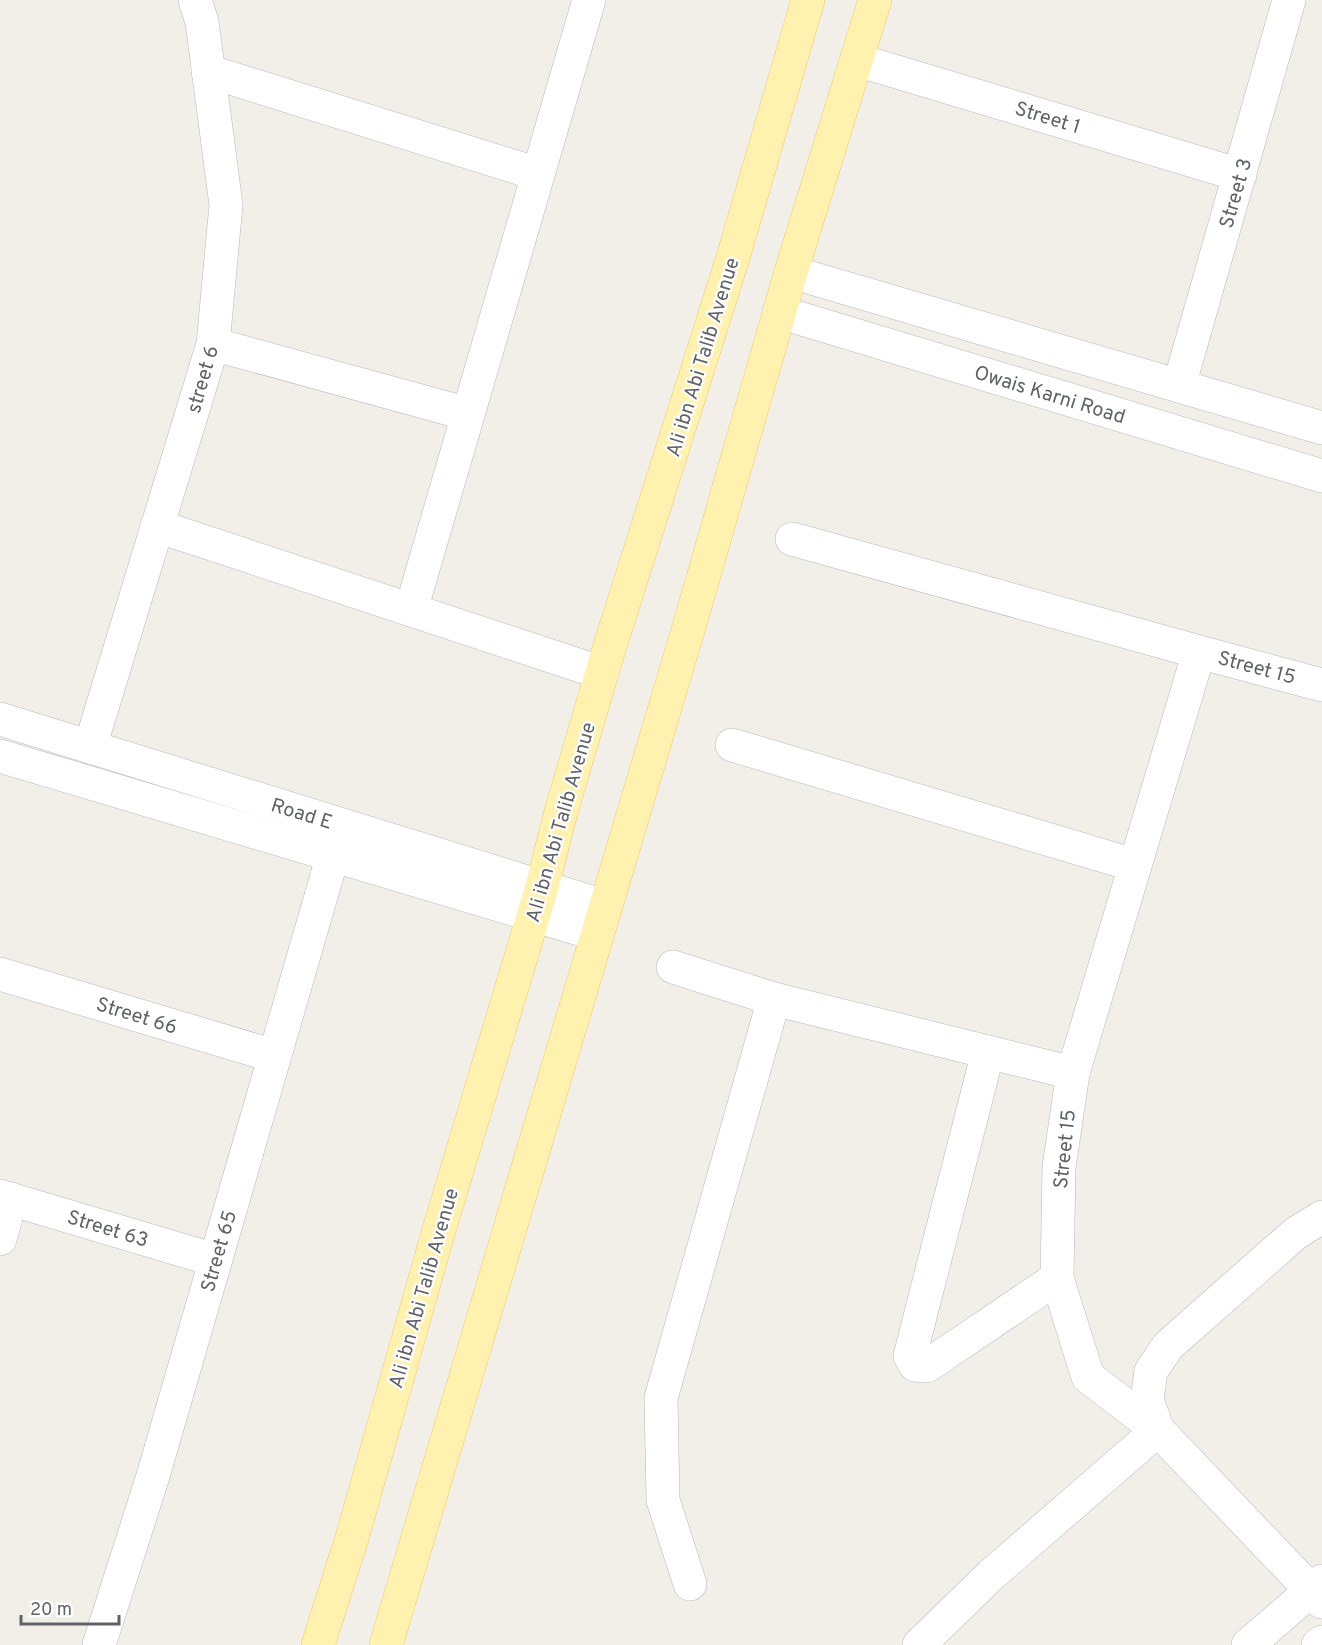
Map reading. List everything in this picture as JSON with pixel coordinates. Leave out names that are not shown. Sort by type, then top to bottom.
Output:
[{"type":"main road","name":"Ali ibn Abi Talib Avenue","points":[[318,1645],[352,1538],[439,1230],[538,901],[561,812],[602,673],[732,261],[808,0]]},
{"type":"main road","points":[[386,1645],[689,627],[779,312],[875,0]]},
{"type":"street","name":"street 6","points":[[90,747],[213,344],[226,205],[202,22],[195,0]]},
{"type":"street","points":[[411,610],[589,0]]},
{"type":"street","name":"Street 3","points":[[1179,386],[1289,0]]},
{"type":"street","name":"Street 1","points":[[857,60],[1240,175]]},
{"type":"street","points":[[208,71],[538,174]]},
{"type":"street","points":[[791,272],[1322,428]]},
{"type":"street","name":"Owais Karni Road","points":[[779,312],[1322,476]]},
{"type":"street","points":[[213,344],[468,414]]},
{"type":"street","points":[[157,526],[602,673]]},
{"type":"street","points":[[792,539],[1199,652]]},
{"type":"street","name":"Street 15","points":[[1158,1430],[1088,1377],[1057,1278],[1059,1167],[1073,1073],[1199,652],[1322,685]]},
{"type":"street","name":"Road E","points":[[0,719],[90,747],[538,901],[600,920]]},
{"type":"street","points":[[732,745],[1134,865]]},
{"type":"street","name":"Road E","points":[[0,756],[333,855],[538,901]]},
{"type":"street","name":"Street 65","points":[[99,1645],[153,1476],[333,855]]},
{"type":"street","points":[[673,967],[774,999],[1073,1073]]},
{"type":"street","name":"Street 66","points":[[0,974],[274,1056]]},
{"type":"street","points":[[690,1584],[663,1500],[661,1398],[774,999]]},
{"type":"street","points":[[988,1052],[910,1356],[915,1365],[927,1366],[1057,1278]]},
{"type":"street","points":[[0,1239],[6,1198]]},
{"type":"street","name":"Street 63","points":[[6,1198],[215,1260]]},
{"type":"street","points":[[1248,1645],[1319,1591],[1158,1430],[1146,1400],[1151,1371],[1168,1347],[1296,1233],[1322,1217]]},
{"type":"street","points":[[919,1645],[991,1575],[1158,1430]]},
{"type":"street","points":[[1318,1645],[1322,1642]]}]
